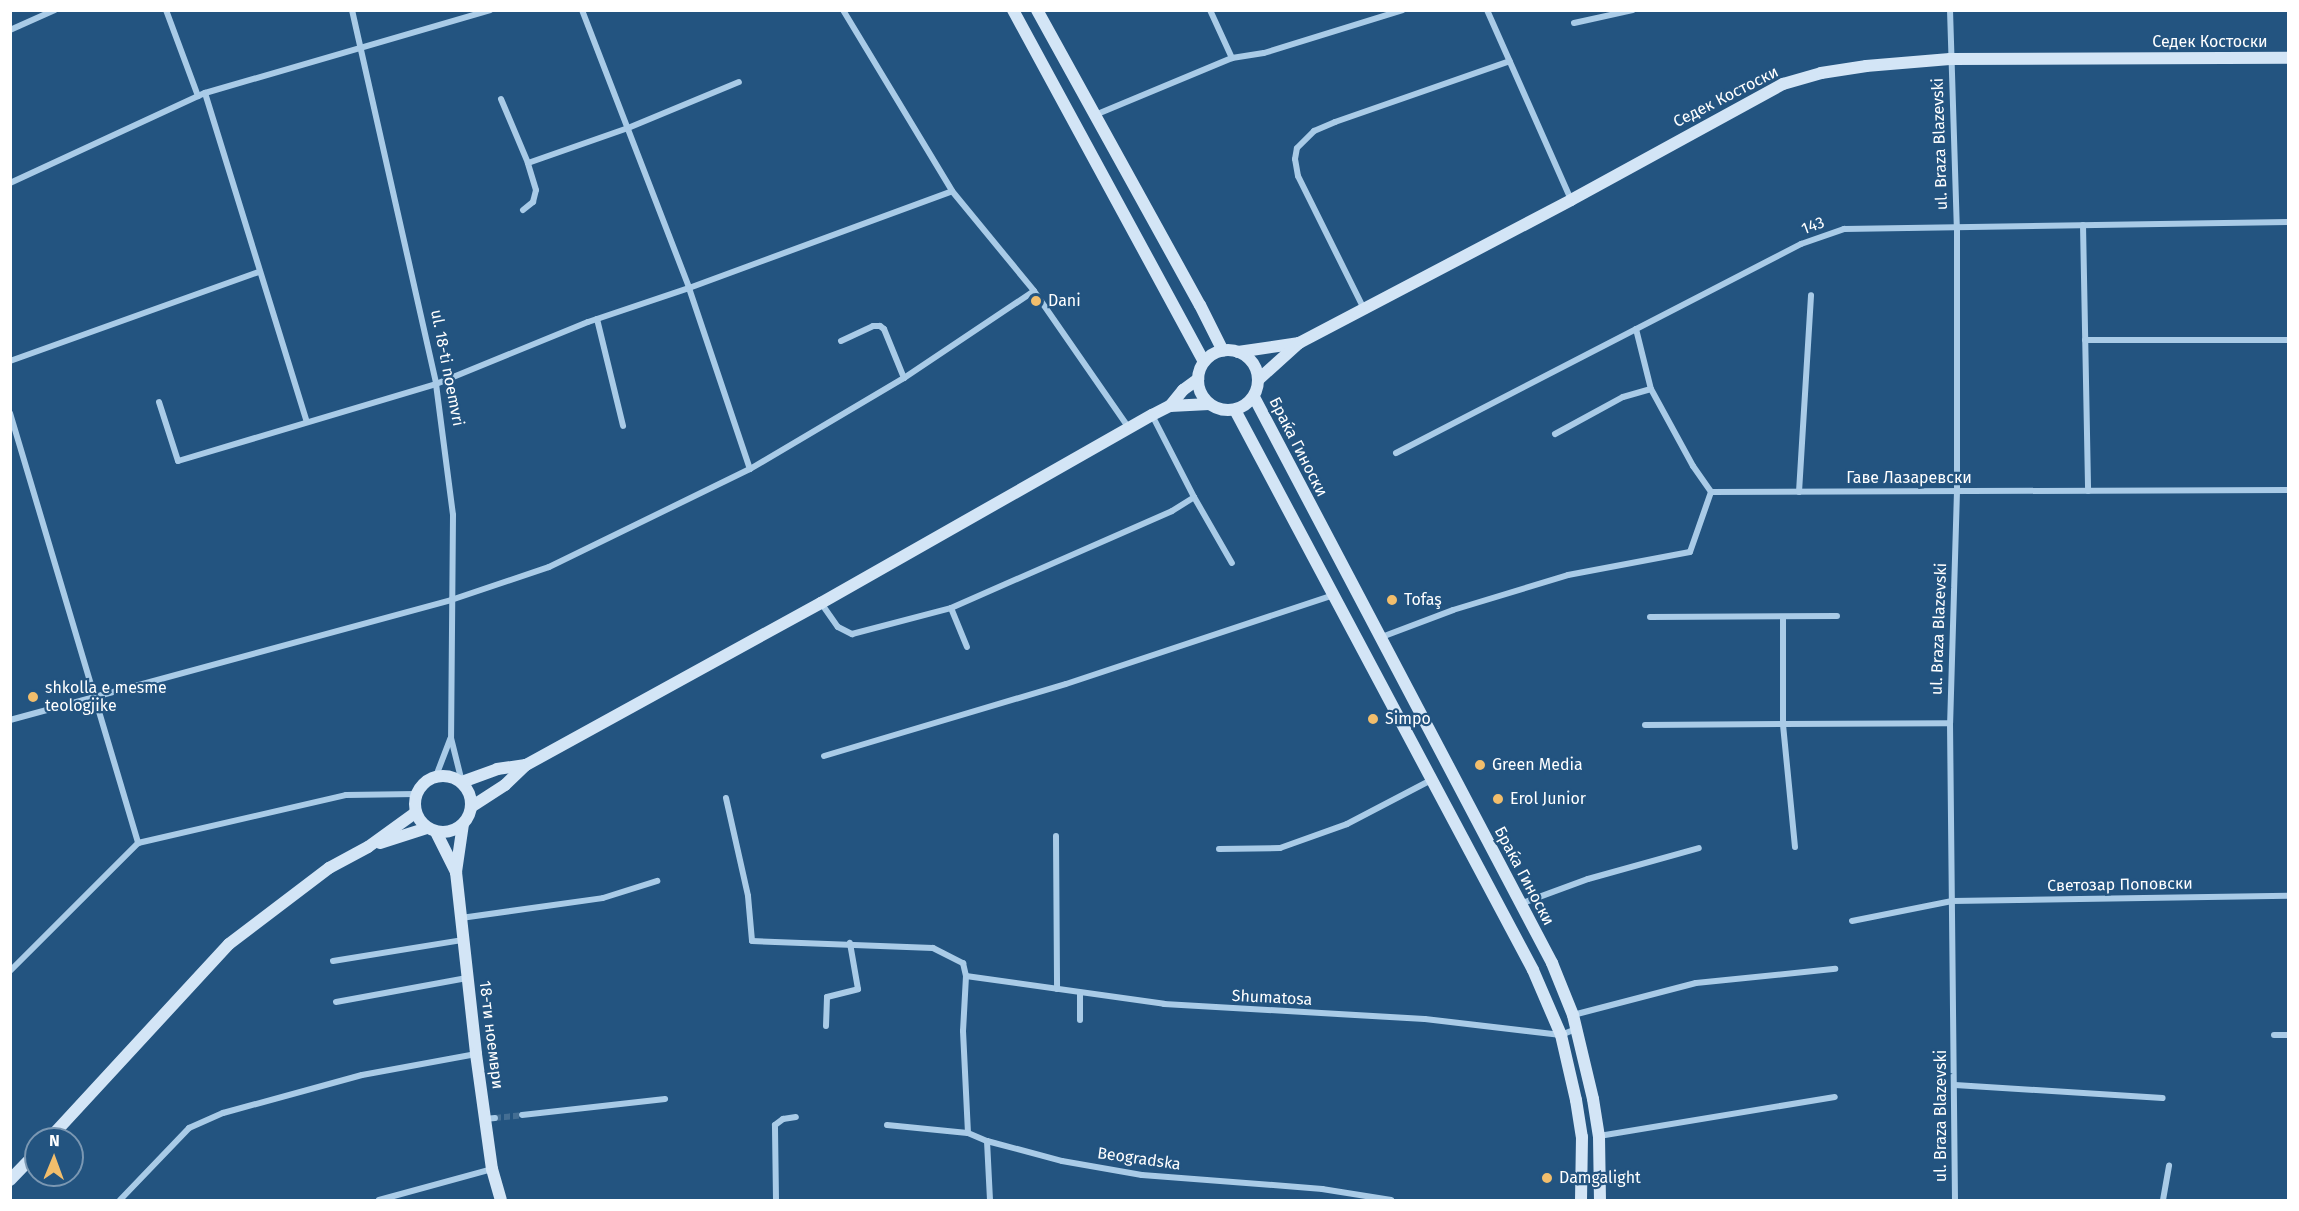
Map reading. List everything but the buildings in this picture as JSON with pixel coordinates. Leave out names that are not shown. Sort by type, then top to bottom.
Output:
[{"type":"street","points":[[10,30],[55,10]]},
{"type":"street","points":[[166,10],[201,94],[307,422]]},
{"type":"street","name":"ul. 18-ti noemvri","points":[[352,10],[358,48],[436,384],[453,515],[451,738],[462,782]]},
{"type":"street","points":[[10,183],[201,94],[490,10]]},
{"type":"street","points":[[582,10],[689,288],[750,469]]},
{"type":"street","points":[[843,10],[952,191],[1034,291],[1129,428]]},
{"type":"street","points":[[1013,10],[1204,362]]},
{"type":"street","points":[[1037,10],[1200,305],[1222,351]]},
{"type":"street","points":[[1210,10],[1232,58]]},
{"type":"street","points":[[1095,115],[1232,58],[1264,53],[1402,10]]},
{"type":"street","points":[[1487,10],[1571,200]]},
{"type":"street","points":[[1574,23],[1633,10]]},
{"type":"street","name":"ul. Braza Blazevski","points":[[1950,10],[1950,59],[1958,227],[1957,491],[1950,723],[1955,1200]]},
{"type":"street","name":"Седек Костоски","points":[[1299,343],[1571,200],[1783,84],[1821,73],[1866,66],[1950,59],[2289,58]]},
{"type":"street","points":[[1364,309],[1298,176],[1297,148],[1314,131],[1335,122],[1510,61]]},
{"type":"street","points":[[528,163],[628,128],[739,82]]},
{"type":"street","points":[[501,99],[528,163],[536,190],[533,202],[523,210]]},
{"type":"street","points":[[159,402],[178,461],[436,384],[597,319],[689,288],[952,191]]},
{"type":"street","name":"143","points":[[1396,453],[1801,244],[1844,230],[2289,222]]},
{"type":"street","points":[[2083,225],[2088,490]]},
{"type":"street","points":[[10,361],[258,272]]},
{"type":"street","points":[[10,720],[451,600],[549,567],[750,469],[904,378],[1034,291]]},
{"type":"street","points":[[1799,492],[1811,295]]},
{"type":"street","points":[[597,319],[623,426]]},
{"type":"street","points":[[840,341],[873,326],[880,326],[884,329],[904,378]]},
{"type":"street","points":[[1379,638],[1453,610],[1568,575],[1690,552],[1711,492],[1693,466],[1651,389],[1636,329]]},
{"type":"street","points":[[2085,340],[2289,340]]},
{"type":"street","points":[[1170,406],[1183,390],[1198,379],[1204,362],[1222,351],[1238,352],[1299,343]]},
{"type":"street","points":[[1259,379],[1299,343]]},
{"type":"street","name":"Браќа Гиноски","points":[[1235,410],[1254,397],[1259,379],[1252,362],[1238,352]]},
{"type":"street","points":[[1198,379],[1203,397],[1209,404]]},
{"type":"street","points":[[1555,434],[1623,397],[1651,389]]},
{"type":"street","name":"Браќа Гиноски","points":[[1254,397],[1552,963],[1578,1029],[1599,1137],[1600,1200]]},
{"type":"street","points":[[456,872],[463,824],[471,807],[505,784],[526,765],[821,603],[1152,415],[1170,406],[1209,404],[1226,411],[1235,410],[1533,970],[1561,1035],[1582,1137],[1581,1200]]},
{"type":"street","points":[[10,413],[138,843]]},
{"type":"street","points":[[1152,415],[1194,497],[1232,562]]},
{"type":"street","name":"Гаве Лазаревски","points":[[1711,492],[2289,490]]},
{"type":"street","points":[[821,603],[838,627],[852,634],[951,608],[1173,511],[1194,497]]},
{"type":"street","points":[[824,756],[1066,684],[1333,595]]},
{"type":"street","points":[[951,608],[967,647]]},
{"type":"street","points":[[1783,616],[1783,724],[1795,847]]},
{"type":"street","points":[[1650,617],[1837,616]]},
{"type":"street","points":[[1646,725],[1950,723]]},
{"type":"street","name":"ul. 18-ti noemvri","points":[[436,776],[451,738]]},
{"type":"street","points":[[462,782],[496,769],[526,765]]},
{"type":"street","points":[[456,872],[432,830],[415,813],[416,794],[420,785],[436,776],[445,775],[462,782],[468,790],[471,807]]},
{"type":"street","points":[[1219,849],[1280,849],[1347,824],[1431,780]]},
{"type":"street","points":[[10,971],[138,843],[346,795],[416,794]]},
{"type":"street","points":[[726,798],[748,896],[752,941],[933,948],[963,963],[966,976],[963,1031],[968,1133]]},
{"type":"street","points":[[60,1127],[229,944],[329,868],[368,847],[415,813]]},
{"type":"street","points":[[368,847],[432,830],[446,832],[463,824]]},
{"type":"street","points":[[1056,836],[1057,989]]},
{"type":"street","points":[[1520,904],[1588,879],[1699,848]]},
{"type":"street","name":"18-ти ноември","points":[[456,872],[476,1054],[490,1118],[492,1169],[501,1200]]},
{"type":"street","points":[[461,918],[603,898],[657,882]]},
{"type":"street","name":"Светозар Поповски","points":[[1852,921],[1952,902],[2289,897]]},
{"type":"street","points":[[333,961],[463,940]]},
{"type":"street","points":[[826,1026],[828,996],[858,989],[850,943]]},
{"type":"street","points":[[1573,1015],[1696,983],[1835,969]]},
{"type":"street","name":"Shumatosa","points":[[966,976],[1164,1005],[1425,1019],[1561,1035],[1578,1029]]},
{"type":"street","points":[[336,1002],[467,978]]},
{"type":"street","points":[[1080,993],[1080,1020]]},
{"type":"street","points":[[2274,1035],[2289,1035]]},
{"type":"street","points":[[120,1200],[189,1128],[223,1113],[362,1075],[476,1054]]},
{"type":"street","points":[[1955,1085],[2163,1098]]},
{"type":"street","points":[[1599,1137],[1835,1097]]},
{"type":"street","points":[[522,1114],[665,1099]]},
{"type":"street","points":[[776,1200],[775,1125],[783,1119],[796,1117]]},
{"type":"street","name":"Beogradska","points":[[887,1125],[968,1133],[987,1141],[1062,1161],[1142,1175],[1322,1189],[1391,1200]]},
{"type":"street","points":[[987,1141],[990,1200]]},
{"type":"street","points":[[10,1180],[24,1165]]},
{"type":"street","points":[[2163,1200],[2169,1166]]},
{"type":"street","points":[[379,1200],[492,1169]]},
{"type":"tunnel","points":[[495,1118],[522,1115]]},
{"type":"place","name":"Dani","points":[[1036,301]]},
{"type":"place","name":"Tofaş","points":[[1392,600]]},
{"type":"place","name":"shkolla e mesme teologjike","points":[[33,697]]},
{"type":"place","name":"Simpo","points":[[1373,719]]},
{"type":"place","name":"Green Media","points":[[1480,765]]},
{"type":"place","name":"Erol Junior","points":[[1498,799]]},
{"type":"place","name":"Damgalight","points":[[1547,1178]]}]
